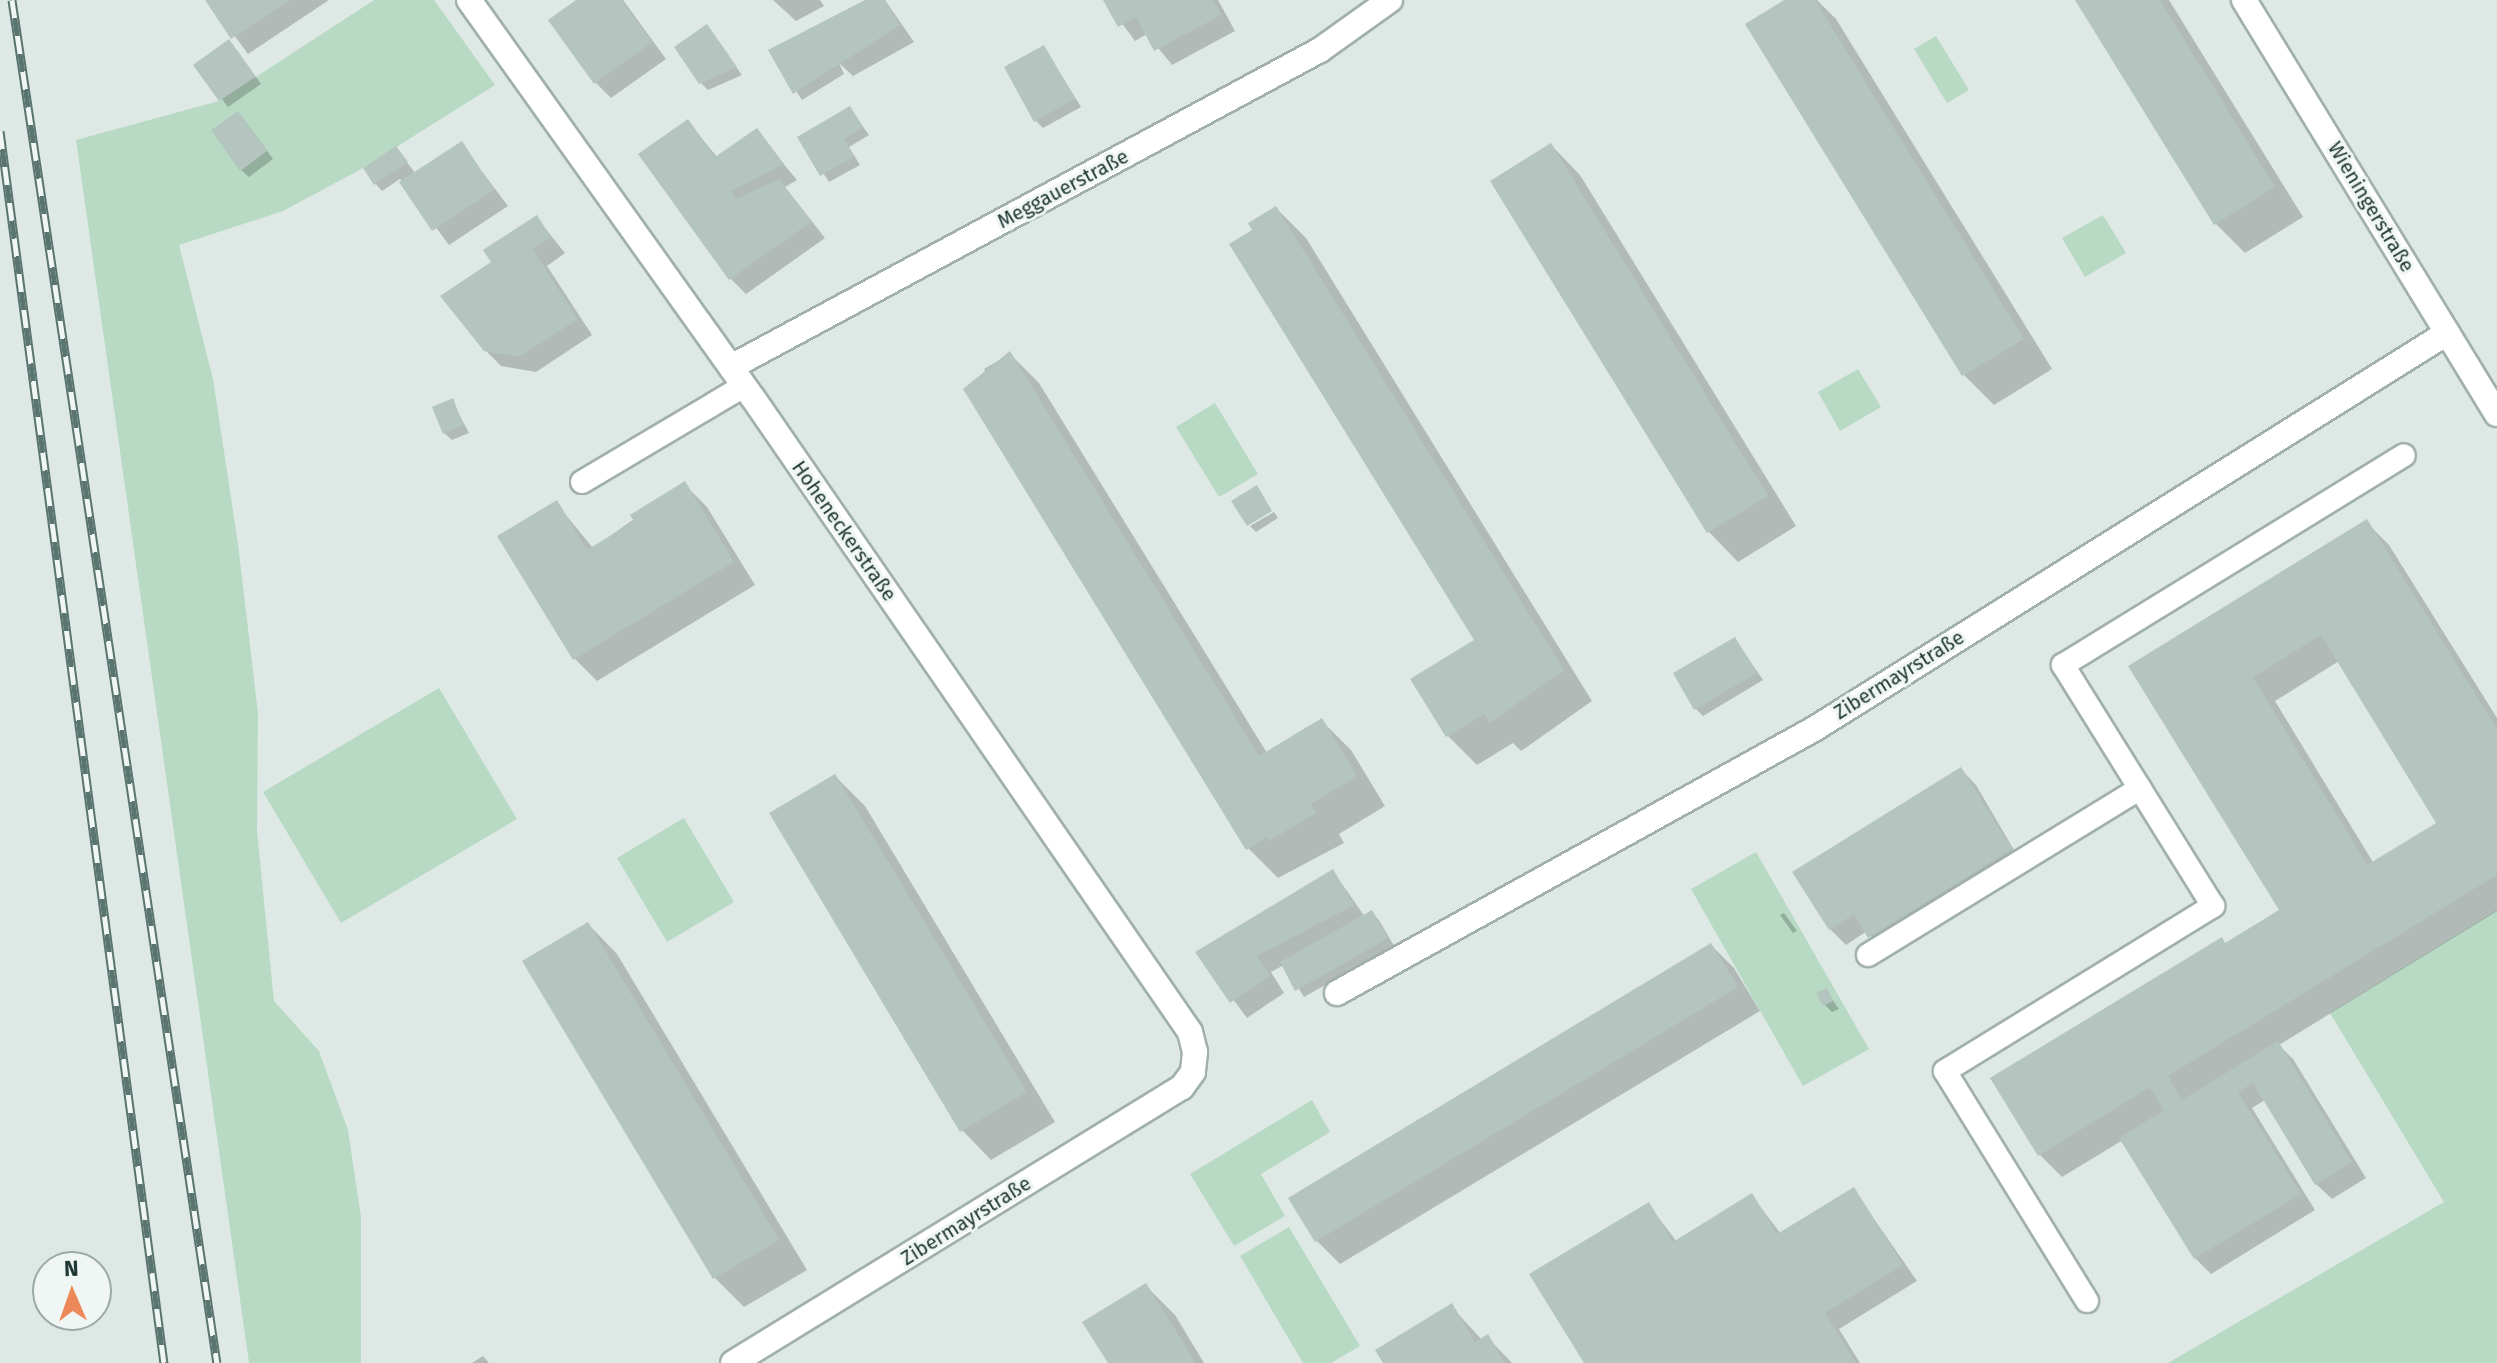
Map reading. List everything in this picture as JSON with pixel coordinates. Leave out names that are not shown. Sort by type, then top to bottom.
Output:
[{"type":"street","name":"Hoheneckerstraße","points":[[469,0],[737,377],[1190,1032],[1195,1052],[1193,1072]]},
{"type":"street","name":"Meggauerstraße","points":[[737,377],[1320,50],[1390,0]]},
{"type":"street","name":"Wieningerstraße","points":[[2244,0],[2497,414]]},
{"type":"street","name":"Zibermayrstraße","points":[[1337,993],[1801,737],[2447,333]]},
{"type":"street","name":"Zibermayrstraße","points":[[733,1363],[1182,1087],[1193,1072]]},
{"type":"lane","points":[[582,482],[737,377]]},
{"type":"lane","points":[[2087,1301],[1945,1071],[2213,906],[2063,665],[2404,455]]},
{"type":"lane","points":[[1868,955],[2140,788]]},
{"type":"green space","points":[[374,0],[434,0],[495,85],[363,168],[283,211],[179,245],[213,379],[238,544],[258,713],[257,831],[274,1001],[319,1051],[348,1130],[361,1217],[361,1363],[249,1363],[76,140],[219,101]]},
{"type":"green space","points":[[1936,36],[1969,90],[1947,103],[1914,49]]},
{"type":"green space","points":[[2103,215],[2126,253],[2085,277],[2062,238]]},
{"type":"green space","points":[[1858,369],[1881,407],[1840,431],[1818,392]]},
{"type":"green space","points":[[1215,403],[1258,474],[1219,497],[1176,427]]},
{"type":"green space","points":[[439,688],[517,819],[341,923],[263,792]]},
{"type":"green space","points":[[684,818],[734,902],[667,942],[617,858]]},
{"type":"green space","points":[[1756,852],[1869,1049],[1803,1086],[1691,889]]},
{"type":"green space","points":[[2497,910],[2497,1363],[2168,1363],[2444,1202],[2330,1013]]},
{"type":"green space","points":[[1312,1100],[1330,1132],[1261,1174],[1285,1216],[1234,1246],[1190,1174]]},
{"type":"green space","points":[[1289,1227],[1360,1346],[1331,1363],[1303,1363],[1240,1256]]},
{"type":"building","points":[[205,0],[290,0],[231,39]]},
{"type":"building","points":[[576,0],[621,0],[652,42],[594,84],[548,20]]},
{"type":"building","points":[[865,0],[885,0],[900,25],[793,94],[768,50]]},
{"type":"building","points":[[1103,0],[1213,0],[1221,15],[1154,51],[1136,17],[1118,27]]},
{"type":"building","points":[[1784,0],[1815,0],[2024,339],[1962,376],[1745,24]]},
{"type":"building","points":[[2075,0],[2160,0],[2275,187],[2214,225]]},
{"type":"building","points":[[707,24],[737,67],[699,84],[674,47]]},
{"type":"building","points":[[229,39],[255,76],[219,101],[193,65]]},
{"type":"building","points":[[1044,45],[1075,99],[1034,122],[1004,67]]},
{"type":"building","points":[[850,106],[863,127],[844,139],[854,157],[820,176],[797,137]]},
{"type":"building","points":[[238,111],[267,151],[240,171],[211,130]]},
{"type":"building","points":[[688,119],[715,157],[757,128],[784,164],[731,191],[736,199],[779,179],[811,222],[729,280],[638,154]]},
{"type":"building","points":[[462,141],[494,190],[432,231],[399,182]]},
{"type":"building","points":[[1551,143],[1768,496],[1707,533],[1490,181]]},
{"type":"building","points":[[396,146],[408,162],[374,185],[363,168]]},
{"type":"building","points":[[1276,206],[1564,670],[1490,723],[1484,714],[1446,737],[1410,679],[1474,640],[1229,244],[1252,230],[1248,223]]},
{"type":"building","points":[[537,215],[551,237],[533,250],[578,319],[519,357],[484,351],[440,296],[491,262],[483,250]]},
{"type":"building","points":[[1010,351],[1259,756],[1322,718],[1357,776],[1311,804],[1316,813],[1269,841],[1267,837],[1246,850],[963,389]]},
{"type":"building","points":[[453,398],[463,425],[443,434],[432,407]]},
{"type":"building","points":[[685,481],[734,562],[573,660],[497,536],[557,500],[587,550],[634,521],[630,515]]},
{"type":"building","points":[[1257,485],[1272,511],[1247,526],[1231,501]]},
{"type":"building","points":[[2367,519],[2497,729],[2497,875],[2168,1076],[2182,1100],[2278,1041],[2352,1162],[2315,1185],[2253,1083],[2238,1092],[2301,1194],[2194,1259],[2119,1138],[2164,1110],[2150,1087],[2038,1156],[1990,1078],[2222,937],[2225,943],[2279,910],[2128,666]],"holes":[[[2321,635],[2436,823],[2367,865],[2253,677]]]},
{"type":"building","points":[[1735,637],[1757,673],[1694,710],[1673,673]]},
{"type":"building","points":[[1961,767],[2012,849],[1868,938],[1854,914],[1829,930],[1792,872]]},
{"type":"building","points":[[835,774],[1027,1092],[960,1132],[769,813]]},
{"type":"building","points":[[1333,869],[1354,905],[1257,956],[1270,976],[1230,1003],[1195,952]]},
{"type":"building","points":[[1372,910],[1388,938],[1295,991],[1280,962]]},
{"type":"building","points":[[588,922],[779,1240],[713,1279],[522,961]]},
{"type":"building","points":[[1711,943],[1738,987],[1315,1242],[1288,1198]]},
{"type":"building","points":[[1827,988],[1833,1001],[1823,1006],[1816,993]]},
{"type":"building","points":[[1854,1187],[1903,1265],[1825,1313],[1856,1363],[1584,1363],[1529,1274],[1649,1202],[1673,1242],[1752,1193],[1777,1234]]},
{"type":"building","points":[[1146,1283],[1195,1363],[1108,1363],[1082,1322]]},
{"type":"building","points":[[1452,1303],[1475,1342],[1488,1334],[1505,1363],[1383,1363],[1375,1350]]},
{"type":"railway","points":[[12,0],[217,1363]]},
{"type":"railway","points":[[0,131],[164,1363]]}]
